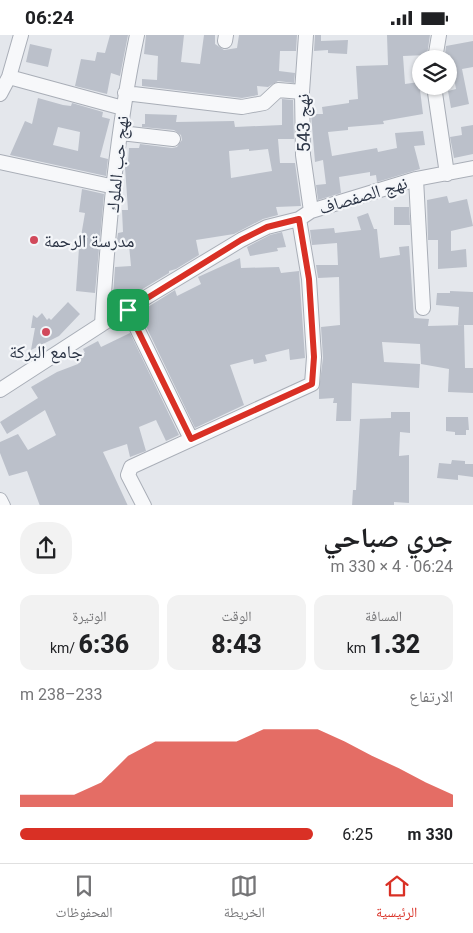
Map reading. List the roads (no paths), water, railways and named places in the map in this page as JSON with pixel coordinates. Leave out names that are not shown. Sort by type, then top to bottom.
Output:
[{"type":"street","points":[[0,94],[9,77],[21,35]]},
{"type":"street","name":"نهج حب الملوك","points":[[102,324],[105,272],[123,107],[137,35]]},
{"type":"street","name":"نهج 543","points":[[306,35],[302,93],[303,155],[311,211]]},
{"type":"street","points":[[436,50],[439,35]]},
{"type":"street","points":[[9,77],[123,107]]},
{"type":"street","points":[[125,93],[242,107],[264,103],[278,90],[302,93]]},
{"type":"street","points":[[435,95],[447,174]]},
{"type":"street","points":[[121,133],[173,139]]},
{"type":"street","points":[[0,162],[115,187]]},
{"type":"street","name":"نهج الصفصاف","points":[[0,390],[102,324],[241,240],[267,227],[299,219],[311,211],[416,179],[473,168]]},
{"type":"street","points":[[416,179],[423,308]]},
{"type":"street","points":[[144,505],[130,479],[128,471],[136,465],[312,384],[314,357],[309,279],[299,219]]},
{"type":"street","points":[[128,310],[191,439]]},
{"type":"street","points":[[0,500],[3,505]]},
{"type":"place","name":"مدرسة الرحمة","points":[[34,240]]},
{"type":"place","name":"جامع البركة","points":[[46,332]]}]
